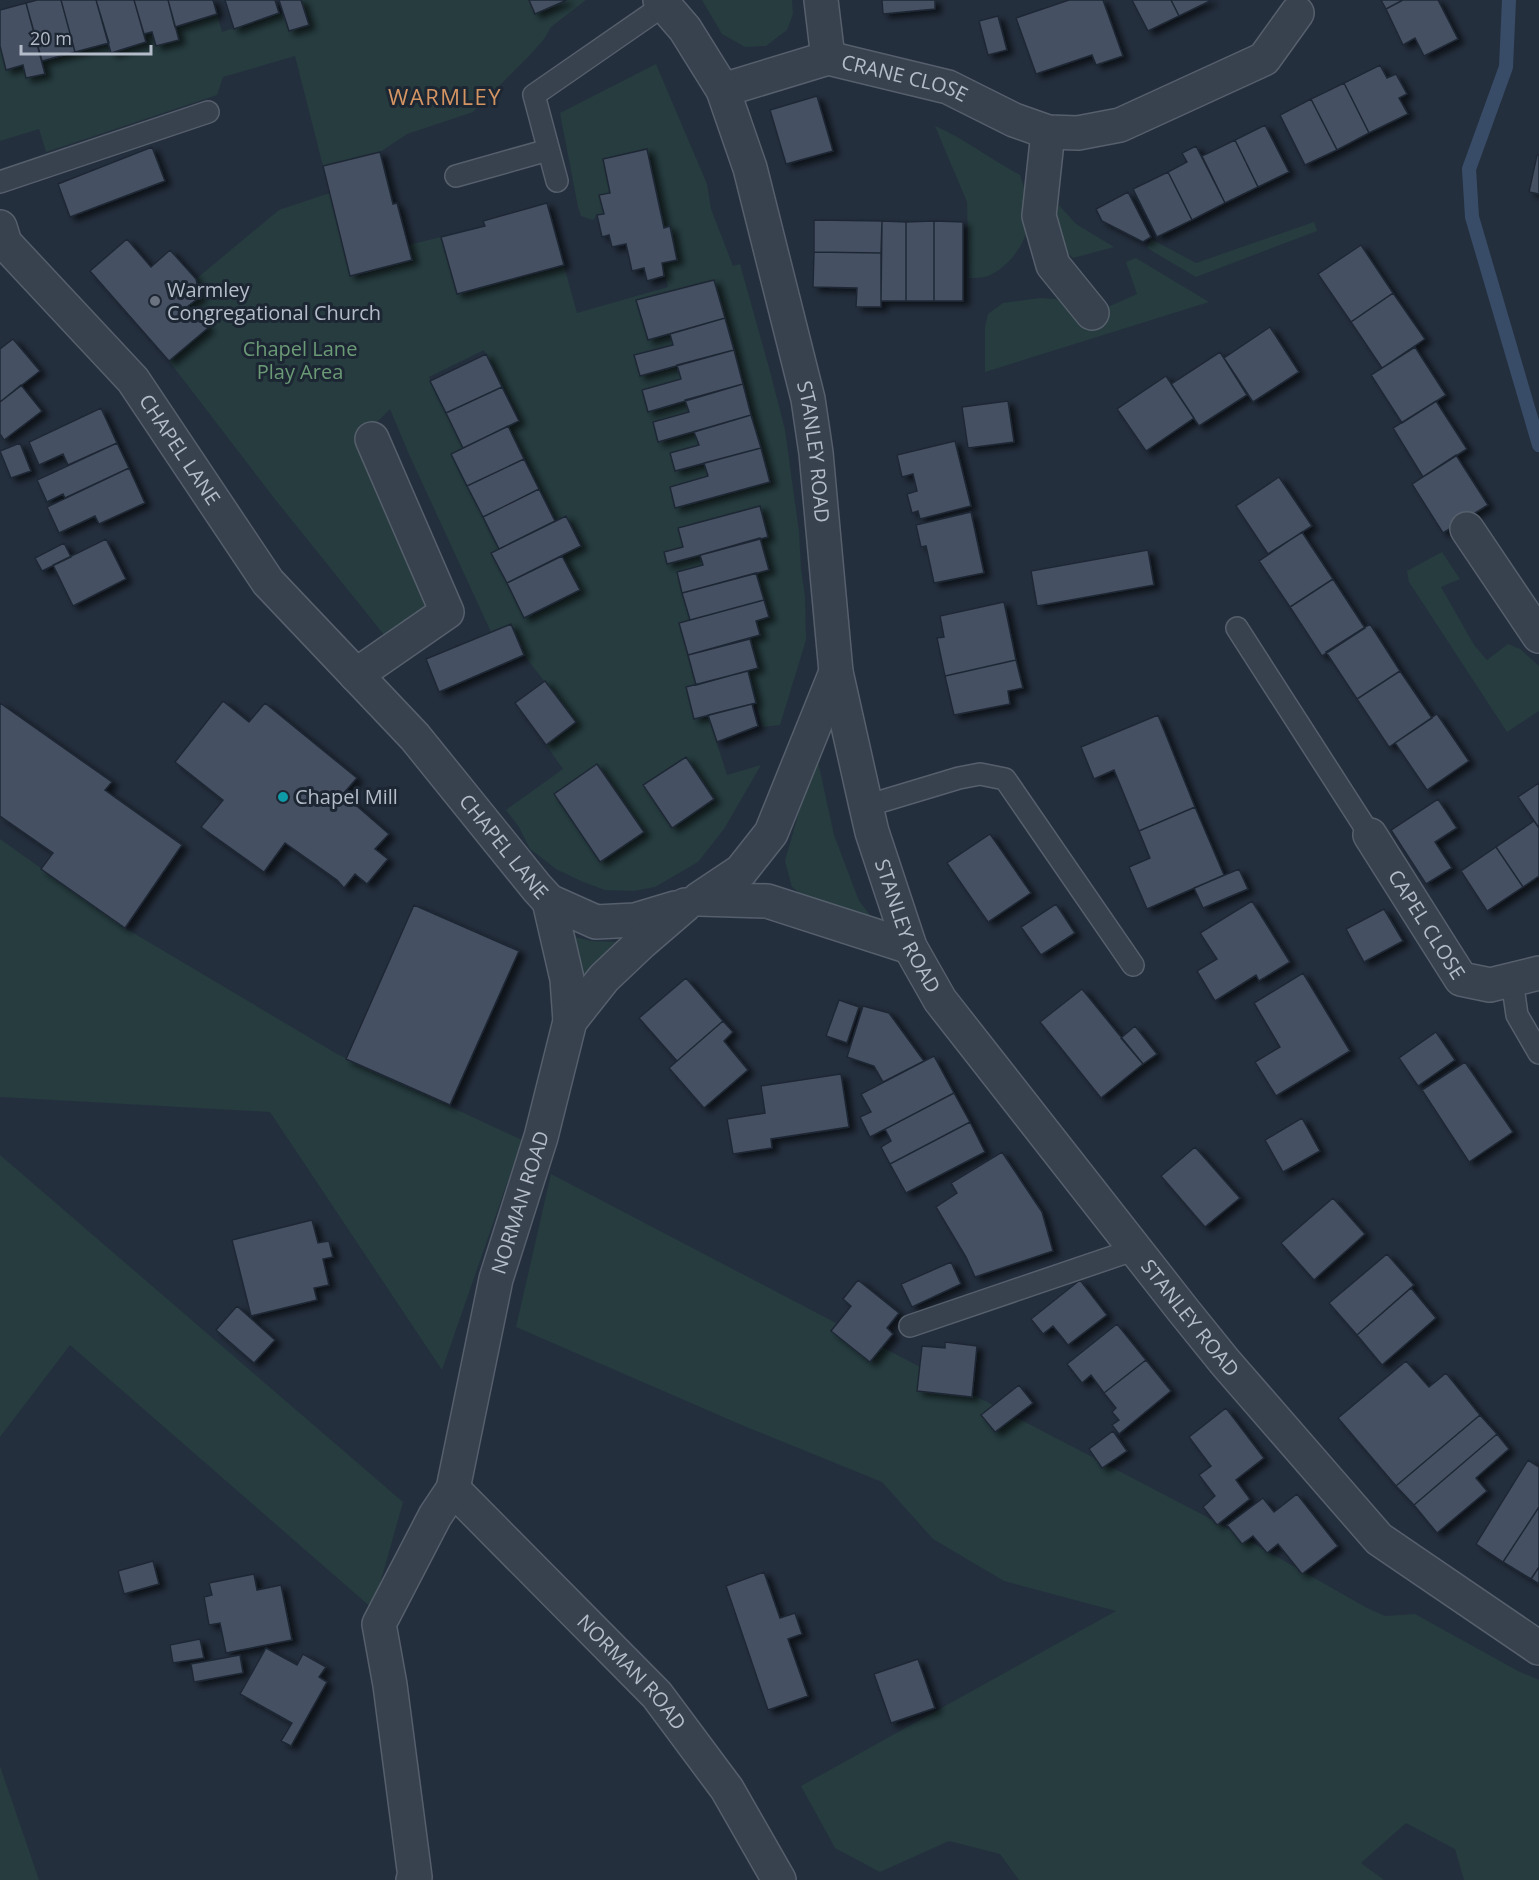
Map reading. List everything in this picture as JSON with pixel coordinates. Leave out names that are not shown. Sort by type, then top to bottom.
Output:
[{"type":"street","points":[[821,0],[828,58]]},
{"type":"street","name":"STANLEY ROAD","points":[[662,2],[685,29],[723,90],[750,168],[808,399],[816,453],[836,672],[872,832],[910,947],[940,1000],[1136,1249],[1226,1362],[1379,1539],[1539,1648]]},
{"type":"street","name":"CRANE CLOSE","points":[[723,90],[828,58],[948,87],[1014,120],[1048,132],[1078,133],[1120,125],[1264,59],[1299,7]]},
{"type":"street","points":[[1048,132],[1039,216],[1053,265],[1092,313]]},
{"type":"street","name":"CHAPEL LANE","points":[[2,238],[133,380],[268,582],[415,737],[549,901],[596,922],[634,920],[692,902],[741,871],[771,833],[836,672]]},
{"type":"street","points":[[356,675],[447,612],[372,439]]},
{"type":"street","points":[[1467,529],[1539,636]]},
{"type":"street","name":"CAPEL CLOSE","points":[[1370,835],[1461,979],[1490,986],[1525,977]]},
{"type":"street","name":"NORMAN ROAD","points":[[413,1880],[415,1877],[390,1686],[379,1624],[435,1516],[453,1489],[495,1279],[541,1137],[570,1021],[567,979],[549,901]]},
{"type":"street","name":"CHAPEL LANE","points":[[692,902],[767,901],[910,947]]},
{"type":"street","name":"NORMAN ROAD","points":[[570,1021],[604,978],[642,942],[692,902]]},
{"type":"street","name":"NORMAN ROAD","points":[[453,1489],[657,1695],[727,1789],[779,1880]]},
{"type":"lane","points":[[557,180],[534,95],[662,2]]},
{"type":"lane","points":[[0,182],[208,112]]},
{"type":"lane","points":[[456,176],[548,150]]},
{"type":"lane","points":[[1237,628],[1370,835]]},
{"type":"lane","points":[[866,806],[969,776],[980,774],[1005,779],[1133,965]]},
{"type":"lane","points":[[1525,977],[1517,1015],[1539,1053]]},
{"type":"lane","points":[[910,1326],[1136,1249]]},
{"type":"green space","points":[[279,0],[529,0],[535,14],[567,0],[586,0],[551,27],[530,55],[473,112],[407,134],[380,152],[323,166],[295,56],[223,77],[217,95],[46,152],[39,129],[0,141],[0,46],[6,69],[23,65],[27,78],[44,74],[42,61],[109,43],[112,52],[146,42],[144,34],[152,32],[156,46],[179,40],[175,27],[217,14],[222,32],[279,13],[284,14]]},
{"type":"green space","points":[[702,0],[792,0],[793,14],[787,30],[766,46],[745,47],[722,34]]},
{"type":"green space","name":"Chapel Lane Play Area","points":[[656,64],[707,184],[711,209],[733,266],[740,264],[785,430],[799,532],[806,640],[780,725],[762,727],[748,671],[757,668],[750,639],[760,635],[756,621],[768,617],[756,573],[769,570],[760,538],[768,536],[760,506],[678,528],[683,547],[664,552],[667,564],[700,555],[703,565],[677,572],[690,620],[679,623],[696,685],[686,688],[694,719],[708,715],[727,775],[761,765],[724,829],[698,862],[655,887],[634,891],[605,890],[556,869],[530,849],[519,827],[506,810],[563,769],[546,745],[576,722],[524,655],[511,624],[491,632],[390,409],[361,438],[431,605],[385,636],[274,498],[169,361],[208,328],[188,306],[200,296],[196,279],[279,210],[330,193],[351,276],[411,260],[408,245],[441,237],[457,294],[564,266],[577,313],[668,287],[662,263],[677,259],[670,227],[664,228],[647,149],[603,159],[610,193],[599,195],[604,214],[597,215],[593,220],[581,216],[560,113]],"holes":[[[714,280],[773,485],[770,482],[676,508],[670,487],[708,476],[704,463],[675,471],[670,453],[699,445],[694,432],[658,441],[653,422],[689,412],[685,400],[648,411],[642,391],[681,379],[677,365],[635,355],[673,345],[670,334],[648,340],[637,300]],[[484,350],[519,420],[508,426],[555,521],[566,516],[581,546],[562,556],[579,589],[524,617],[492,553],[499,549],[452,454],[463,448],[429,377]]]},
{"type":"green space","points":[[935,126],[1020,175],[1028,206],[1029,220],[1026,234],[1014,256],[1002,268],[988,276],[969,278],[967,202]]},
{"type":"green space","points":[[1048,193],[1076,224],[1114,247],[1073,258],[1056,243]]},
{"type":"green space","points":[[1314,222],[1317,231],[1196,277],[1147,248],[1151,239],[1196,263]]},
{"type":"green space","points":[[1136,258],[1209,302],[985,372],[985,327],[988,314],[1003,303],[1040,298],[1056,299],[1101,310],[1137,294],[1126,262]]},
{"type":"green space","points":[[1442,552],[1460,579],[1441,587],[1474,645],[1487,660],[1508,644],[1520,649],[1539,666],[1539,711],[1507,732],[1409,582],[1407,571]]},
{"type":"green space","points":[[817,757],[834,835],[859,901],[875,921],[825,912],[792,887],[785,861]]},
{"type":"green space","points":[[0,839],[125,928],[337,1054],[522,1140],[442,1370],[270,1112],[0,1097]]},
{"type":"green space","points":[[566,935],[592,941],[619,942],[578,990]]},
{"type":"green space","points":[[0,1155],[403,1502],[373,1609],[70,1345],[0,1437]]},
{"type":"green space","points":[[551,1174],[1207,1517],[1367,1608],[1385,1616],[1415,1614],[1518,1671],[1539,1680],[1539,1880],[1464,1880],[1455,1849],[1406,1823],[1361,1863],[1384,1880],[1019,1880],[1000,1854],[949,1841],[880,1872],[835,1848],[801,1786],[1116,1611],[1004,1581],[933,1539],[882,1482],[744,1426],[516,1327]]},
{"type":"green space","points":[[0,1766],[39,1880],[0,1880]]},
{"type":"building","points":[[37,0],[61,0],[75,52],[42,61],[26,3]]},
{"type":"building","points":[[61,0],[96,0],[109,43],[75,52]]},
{"type":"building","points":[[96,0],[134,0],[146,42],[111,53]]},
{"type":"building","points":[[134,0],[168,0],[179,40],[156,46],[152,32],[144,34]]},
{"type":"building","points":[[168,0],[213,0],[217,14],[175,27]]},
{"type":"building","points":[[225,0],[275,0],[279,13],[234,29]]},
{"type":"building","points":[[279,0],[301,0],[309,25],[289,31]]},
{"type":"building","points":[[529,0],[567,0],[535,14]]},
{"type":"building","points":[[882,0],[935,0],[935,9],[883,14]]},
{"type":"building","points":[[1069,0],[1103,0],[1123,56],[1096,65],[1092,55],[1036,74],[1016,18]]},
{"type":"building","points":[[1132,0],[1171,0],[1179,16],[1148,31]]},
{"type":"building","points":[[1171,0],[1212,0],[1179,16]]},
{"type":"building","points":[[1381,0],[1403,0],[1386,9]]},
{"type":"building","points":[[1403,0],[1438,0],[1458,39],[1424,56],[1415,38],[1403,45],[1386,9]]},
{"type":"building","points":[[26,3],[45,74],[26,78],[23,65],[6,70],[0,46],[0,10]]},
{"type":"building","points":[[998,16],[1007,50],[988,55],[979,21]]},
{"type":"building","points":[[1380,65],[1387,78],[1396,74],[1407,94],[1399,98],[1408,114],[1369,133],[1344,83]]},
{"type":"building","points":[[1344,83],[1369,133],[1337,150],[1311,99]]},
{"type":"building","points":[[817,96],[833,151],[786,164],[770,110]]},
{"type":"building","points":[[1311,99],[1337,150],[1305,165],[1280,115]]},
{"type":"building","points":[[1265,125],[1289,172],[1258,187],[1235,140]]},
{"type":"building","points":[[1235,140],[1258,187],[1225,203],[1202,156]]},
{"type":"building","points":[[1196,146],[1225,203],[1192,220],[1168,172],[1187,162],[1182,153]]},
{"type":"building","points":[[152,147],[165,181],[70,217],[58,184]]},
{"type":"building","points":[[647,149],[664,228],[670,226],[677,260],[662,263],[664,276],[647,281],[644,268],[632,271],[626,244],[612,247],[609,235],[602,237],[597,215],[604,214],[599,195],[610,193],[603,159]]},
{"type":"building","points":[[380,152],[393,204],[397,203],[412,260],[350,276],[323,166]]},
{"type":"building","points":[[1537,155],[1539,155],[1539,194],[1529,192]]},
{"type":"building","points":[[1168,172],[1192,220],[1157,237],[1133,189]]},
{"type":"building","points":[[1128,192],[1151,237],[1143,242],[1102,221],[1096,209]]},
{"type":"building","points":[[547,203],[564,265],[457,294],[441,237],[485,226],[483,221]]},
{"type":"building","points":[[814,220],[882,221],[881,253],[814,252]]},
{"type":"building","points":[[882,221],[906,222],[906,301],[881,301]]},
{"type":"building","points":[[934,221],[963,222],[963,301],[934,301]]},
{"type":"building","points":[[934,221],[934,301],[906,301],[906,222]]},
{"type":"building","name":"Warmley Congregational Church","points":[[127,239],[151,267],[170,250],[196,279],[200,297],[188,306],[208,328],[169,361],[90,271]]},
{"type":"building","points":[[1361,245],[1393,293],[1351,322],[1318,274]]},
{"type":"building","points":[[814,252],[881,253],[881,307],[856,307],[857,288],[813,287]]},
{"type":"building","points":[[714,280],[725,318],[648,340],[636,300]]},
{"type":"building","points":[[1393,293],[1425,339],[1382,368],[1351,322]]},
{"type":"building","points":[[725,318],[734,350],[640,376],[634,355],[673,345],[670,334]]},
{"type":"building","points":[[1270,327],[1299,372],[1253,402],[1224,358]]},
{"type":"building","points":[[13,339],[40,371],[0,402],[0,349]]},
{"type":"building","points":[[1415,347],[1446,395],[1402,423],[1371,375]]},
{"type":"building","points":[[734,350],[743,384],[648,412],[642,390],[681,379],[677,365]]},
{"type":"building","points":[[1220,352],[1247,395],[1199,426],[1171,384]]},
{"type":"building","points":[[486,354],[502,387],[446,413],[430,381]]},
{"type":"building","points":[[1166,376],[1194,418],[1146,451],[1117,409]]},
{"type":"building","points":[[743,384],[751,415],[658,442],[653,422],[689,412],[685,400]]},
{"type":"building","points":[[21,385],[42,411],[4,440],[0,434],[0,402]]},
{"type":"building","points":[[502,387],[519,421],[463,448],[446,413]]},
{"type":"building","points":[[1008,401],[1014,442],[968,448],[962,407]]},
{"type":"building","points":[[1436,401],[1467,449],[1423,477],[1393,428]]},
{"type":"building","points":[[101,408],[117,443],[68,465],[63,454],[39,465],[29,442]]},
{"type":"building","points":[[751,415],[761,448],[675,471],[670,453],[699,445],[694,432]]},
{"type":"building","points":[[508,426],[524,459],[467,486],[451,454]]},
{"type":"building","points":[[955,441],[971,506],[920,519],[918,511],[912,513],[907,494],[917,491],[913,474],[902,477],[897,455]]},
{"type":"building","points":[[20,443],[31,471],[11,478],[0,451]]},
{"type":"building","points":[[117,443],[129,468],[65,498],[63,494],[47,502],[37,480]]},
{"type":"building","points":[[761,448],[770,482],[675,508],[670,487],[708,476],[704,463]]},
{"type":"building","points":[[1456,455],[1488,505],[1443,533],[1412,484]]},
{"type":"building","points":[[524,459],[539,489],[483,517],[467,486]]},
{"type":"building","points":[[129,468],[145,503],[99,524],[95,516],[59,533],[47,507]]},
{"type":"building","points":[[1279,477],[1312,526],[1268,554],[1236,506]]},
{"type":"building","points":[[539,489],[555,521],[499,549],[483,517]]},
{"type":"building","points":[[760,506],[768,537],[667,564],[664,552],[683,547],[678,528]]},
{"type":"building","points":[[971,512],[984,573],[934,583],[926,546],[921,547],[916,525]]},
{"type":"building","points":[[566,516],[581,546],[507,583],[491,553]]},
{"type":"building","points":[[1302,532],[1333,579],[1290,607],[1259,561]]},
{"type":"building","points":[[760,538],[769,570],[682,593],[677,572],[703,565],[700,555]]},
{"type":"building","points":[[106,539],[126,579],[73,606],[53,565]]},
{"type":"building","points":[[64,543],[71,557],[42,571],[35,558]]},
{"type":"building","points":[[1148,550],[1154,585],[1037,606],[1031,571]]},
{"type":"building","points":[[562,556],[580,590],[524,618],[507,583]]},
{"type":"building","points":[[756,573],[764,600],[690,620],[682,593]]},
{"type":"building","points":[[1333,579],[1365,628],[1322,656],[1290,607]]},
{"type":"building","points":[[764,600],[769,617],[756,621],[760,635],[688,655],[679,623]]},
{"type":"building","points":[[1004,602],[1016,660],[945,676],[937,638],[944,637],[940,616]]},
{"type":"building","points":[[511,624],[524,655],[439,692],[426,659]]},
{"type":"building","points":[[1370,624],[1400,671],[1357,699],[1326,652]]},
{"type":"building","points":[[750,639],[758,668],[696,685],[688,655]]},
{"type":"building","points":[[1016,660],[1023,688],[1008,691],[1010,704],[954,715],[945,676]]},
{"type":"building","points":[[748,671],[756,703],[694,719],[686,687]]},
{"type":"building","points":[[1400,671],[1432,718],[1389,747],[1357,699]]},
{"type":"building","points":[[545,681],[576,722],[546,745],[515,703]]},
{"type":"building","name":"Chapel Mill","points":[[223,701],[249,722],[265,703],[357,778],[343,794],[389,834],[375,849],[388,859],[367,884],[355,874],[344,888],[337,880],[285,843],[264,872],[201,827],[223,800],[175,762]]},
{"type":"building","points":[[0,703],[112,782],[105,790],[182,845],[125,928],[41,869],[53,853],[0,816]]},
{"type":"building","points":[[752,704],[758,726],[717,742],[708,715]]},
{"type":"building","points":[[1437,714],[1469,761],[1427,790],[1395,743]]},
{"type":"building","points":[[1158,715],[1195,807],[1139,831],[1114,770],[1094,779],[1081,747]]},
{"type":"building","points":[[686,757],[714,799],[672,828],[643,785]]},
{"type":"building","points":[[597,764],[644,832],[600,862],[554,794]]},
{"type":"building","points":[[1539,783],[1539,828],[1518,797]]},
{"type":"building","points":[[1438,799],[1457,828],[1435,842],[1452,868],[1426,884],[1391,830]]},
{"type":"building","points":[[1195,807],[1224,875],[1147,909],[1129,867],[1150,858],[1139,831]]},
{"type":"building","points":[[1534,821],[1539,828],[1539,876],[1523,887],[1496,847]]},
{"type":"building","points":[[990,834],[1031,893],[988,922],[947,863]]},
{"type":"building","points":[[1496,847],[1523,887],[1487,911],[1461,871]]},
{"type":"building","points":[[1239,869],[1248,889],[1203,908],[1194,888]]},
{"type":"building","points":[[1252,901],[1290,962],[1259,981],[1256,975],[1215,1001],[1197,971],[1217,959],[1200,933]]},
{"type":"building","points":[[1056,904],[1075,933],[1041,955],[1021,927]]},
{"type":"building","points":[[414,905],[519,951],[450,1105],[346,1059]]},
{"type":"building","points":[[1384,909],[1403,941],[1364,962],[1346,929]]},
{"type":"building","points":[[1303,973],[1350,1051],[1276,1096],[1255,1062],[1280,1047],[1254,1003]]},
{"type":"building","points":[[686,978],[723,1021],[677,1061],[639,1018]]},
{"type":"building","points":[[1082,989],[1143,1064],[1101,1098],[1040,1022]]},
{"type":"building","points":[[839,1000],[859,1007],[847,1043],[826,1036]]},
{"type":"building","points":[[863,1006],[889,1013],[924,1061],[883,1082],[874,1066],[847,1057]]},
{"type":"building","points":[[723,1021],[733,1032],[724,1041],[748,1070],[704,1108],[669,1068]]},
{"type":"building","points":[[1135,1026],[1157,1054],[1143,1064],[1121,1038]]},
{"type":"building","points":[[1436,1032],[1455,1060],[1418,1086],[1399,1058]]},
{"type":"building","points":[[934,1056],[954,1093],[870,1137],[860,1117],[871,1112],[861,1094]]},
{"type":"building","points":[[1465,1062],[1513,1132],[1469,1162],[1422,1090]]},
{"type":"building","points":[[841,1074],[849,1127],[771,1139],[772,1148],[733,1154],[727,1119],[765,1113],[761,1086]]},
{"type":"building","points":[[954,1093],[970,1122],[890,1164],[881,1147],[891,1141],[885,1129]]},
{"type":"building","points":[[1302,1118],[1320,1151],[1283,1172],[1265,1140]]},
{"type":"building","points":[[970,1122],[985,1152],[906,1193],[890,1164]]},
{"type":"building","points":[[1195,1147],[1240,1198],[1205,1227],[1161,1176]]},
{"type":"building","points":[[1002,1152],[1042,1212],[1053,1251],[975,1277],[966,1257],[936,1207],[957,1193],[951,1183]]},
{"type":"building","points":[[1333,1198],[1365,1234],[1314,1280],[1281,1243]]},
{"type":"building","points":[[312,1220],[318,1243],[329,1241],[333,1257],[323,1259],[329,1285],[314,1288],[317,1300],[251,1316],[232,1240]]},
{"type":"building","points":[[1387,1254],[1414,1285],[1357,1335],[1329,1303]]},
{"type":"building","points":[[951,1262],[961,1284],[912,1307],[901,1284]]},
{"type":"building","points":[[858,1280],[899,1313],[887,1328],[893,1334],[870,1362],[831,1331],[851,1306],[843,1299]]},
{"type":"building","points":[[1080,1280],[1107,1315],[1068,1345],[1053,1326],[1043,1334],[1031,1319]]},
{"type":"building","points":[[1411,1288],[1436,1318],[1382,1365],[1357,1335]]},
{"type":"building","points":[[237,1306],[275,1340],[254,1363],[216,1330]]},
{"type":"building","points":[[1117,1324],[1146,1360],[1104,1393],[1091,1375],[1082,1383],[1067,1364]]},
{"type":"building","points":[[945,1342],[977,1346],[972,1397],[917,1391],[922,1346],[945,1348]]},
{"type":"building","points":[[1146,1360],[1171,1391],[1119,1434],[1112,1425],[1119,1420],[1112,1412],[1116,1408],[1104,1393]]},
{"type":"building","points":[[1406,1361],[1429,1387],[1446,1373],[1480,1415],[1396,1486],[1338,1418]]},
{"type":"building","points":[[1019,1385],[1033,1403],[995,1432],[981,1415]]},
{"type":"building","points":[[1226,1408],[1264,1458],[1236,1480],[1250,1499],[1217,1525],[1203,1507],[1215,1496],[1199,1475],[1211,1466],[1189,1437]]},
{"type":"building","points":[[1480,1415],[1497,1434],[1414,1505],[1396,1486]]},
{"type":"building","points":[[1113,1431],[1127,1451],[1102,1468],[1089,1449]]},
{"type":"building","points":[[1497,1434],[1509,1449],[1476,1478],[1487,1491],[1437,1533],[1414,1505]]},
{"type":"building","points":[[1528,1460],[1539,1467],[1539,1507],[1503,1562],[1476,1544]]},
{"type":"building","points":[[1297,1494],[1338,1546],[1302,1574],[1278,1544],[1267,1553],[1253,1536],[1242,1544],[1227,1525],[1263,1498],[1274,1512]]},
{"type":"building","points":[[1539,1507],[1539,1567],[1531,1579],[1503,1562]]},
{"type":"building","points":[[153,1561],[159,1584],[124,1594],[118,1571]]},
{"type":"building","points":[[1539,1567],[1539,1584],[1531,1579]]},
{"type":"building","points":[[764,1572],[780,1618],[795,1613],[802,1634],[788,1639],[808,1696],[768,1710],[726,1586]]},
{"type":"building","points":[[254,1574],[257,1590],[281,1585],[292,1640],[226,1653],[220,1623],[209,1625],[204,1597],[212,1595],[209,1583]]},
{"type":"building","points":[[200,1639],[204,1658],[173,1663],[170,1645]]},
{"type":"building","points":[[266,1648],[297,1665],[303,1654],[326,1667],[319,1677],[327,1682],[291,1746],[281,1741],[292,1723],[240,1694]]},
{"type":"building","points":[[240,1655],[243,1673],[194,1682],[191,1664]]},
{"type":"building","points":[[918,1659],[935,1708],[891,1723],[874,1674]]},
{"type":"waterway","points":[[1509,0],[1506,67],[1469,169],[1472,217],[1539,445]]},
{"type":"place","name":"Warmley Congregational Church","points":[[155,301]]},
{"type":"place","name":"Chapel Mill","points":[[283,797]]},
{"type":"district","name":"WARMLEY","points":[[445,97]]}]
